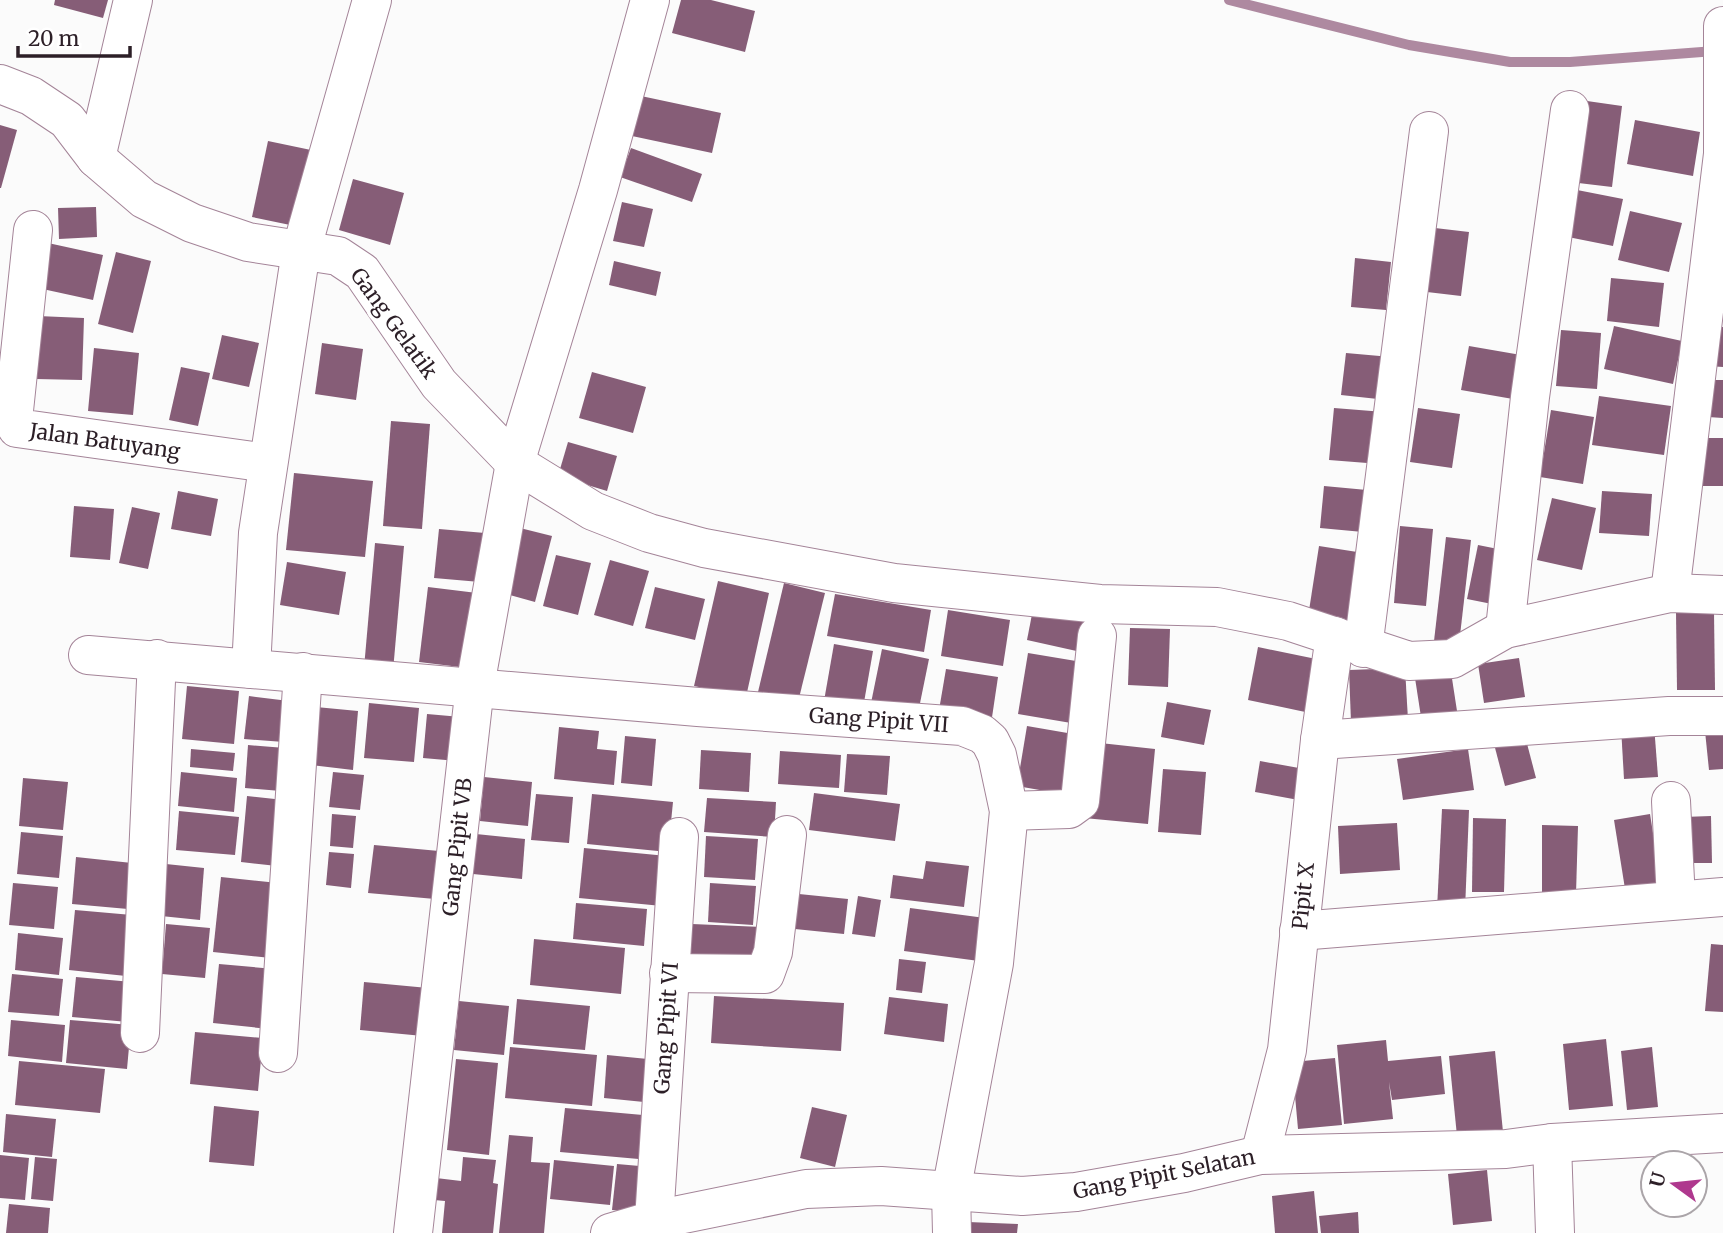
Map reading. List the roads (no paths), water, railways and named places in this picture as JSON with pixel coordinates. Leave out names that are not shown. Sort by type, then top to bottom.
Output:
[{"type":"street","points":[[96,158],[133,0]]},
{"type":"street","points":[[251,669],[258,533],[301,251],[372,0]]},
{"type":"street","name":"Gang Pipit VB","points":[[413,1233],[475,686],[515,463],[598,190],[650,0]]},
{"type":"street","points":[[1670,593],[1723,154],[1723,26]]},
{"type":"street","name":"Gang Gelatik","points":[[0,84],[31,96],[67,120],[96,158],[144,199],[192,223],[248,242],[338,256],[362,272],[439,384],[515,463],[593,511],[649,533],[704,548],[894,583],[1100,604],[1217,607],[1288,621],[1409,662],[1451,659],[1506,629],[1670,593],[1723,595]]},
{"type":"street","points":[[1506,629],[1530,397],[1570,110]]},
{"type":"street","name":"Pipit X","points":[[1260,1155],[1287,1050],[1320,740],[1349,642],[1429,131]]},
{"type":"street","name":"Jalan Batuyang","points":[[33,230],[13,420],[17,428],[268,463]]},
{"type":"street","points":[[1009,811],[1069,809],[1080,801],[1097,636]]},
{"type":"street","name":"Gang Pipit VII","points":[[88,655],[698,707],[962,726],[982,734],[990,741],[997,755],[1009,811],[994,963],[951,1192],[952,1233]]},
{"type":"street","points":[[140,1033],[157,659]]},
{"type":"street","points":[[278,1053],[303,672]]},
{"type":"street","points":[[1320,740],[1668,716],[1723,716]]},
{"type":"street","points":[[1671,801],[1676,900]]},
{"type":"street","points":[[669,973],[765,974],[773,952],[787,835]]},
{"type":"street","name":"Gang Pipit VI","points":[[654,1220],[679,837]]},
{"type":"street","points":[[1299,931],[1723,897]]},
{"type":"street","name":"Gang Pipit Selatan","points":[[610,1233],[654,1220],[806,1189],[881,1186],[1022,1196],[1076,1192],[1184,1173],[1260,1155],[1507,1149],[1552,1143],[1723,1133]]},
{"type":"street","points":[[1552,1143],[1555,1233]]},
{"type":"waterway","points":[[1229,0],[1409,45],[1510,62],[1570,62],[1715,51]]}]
